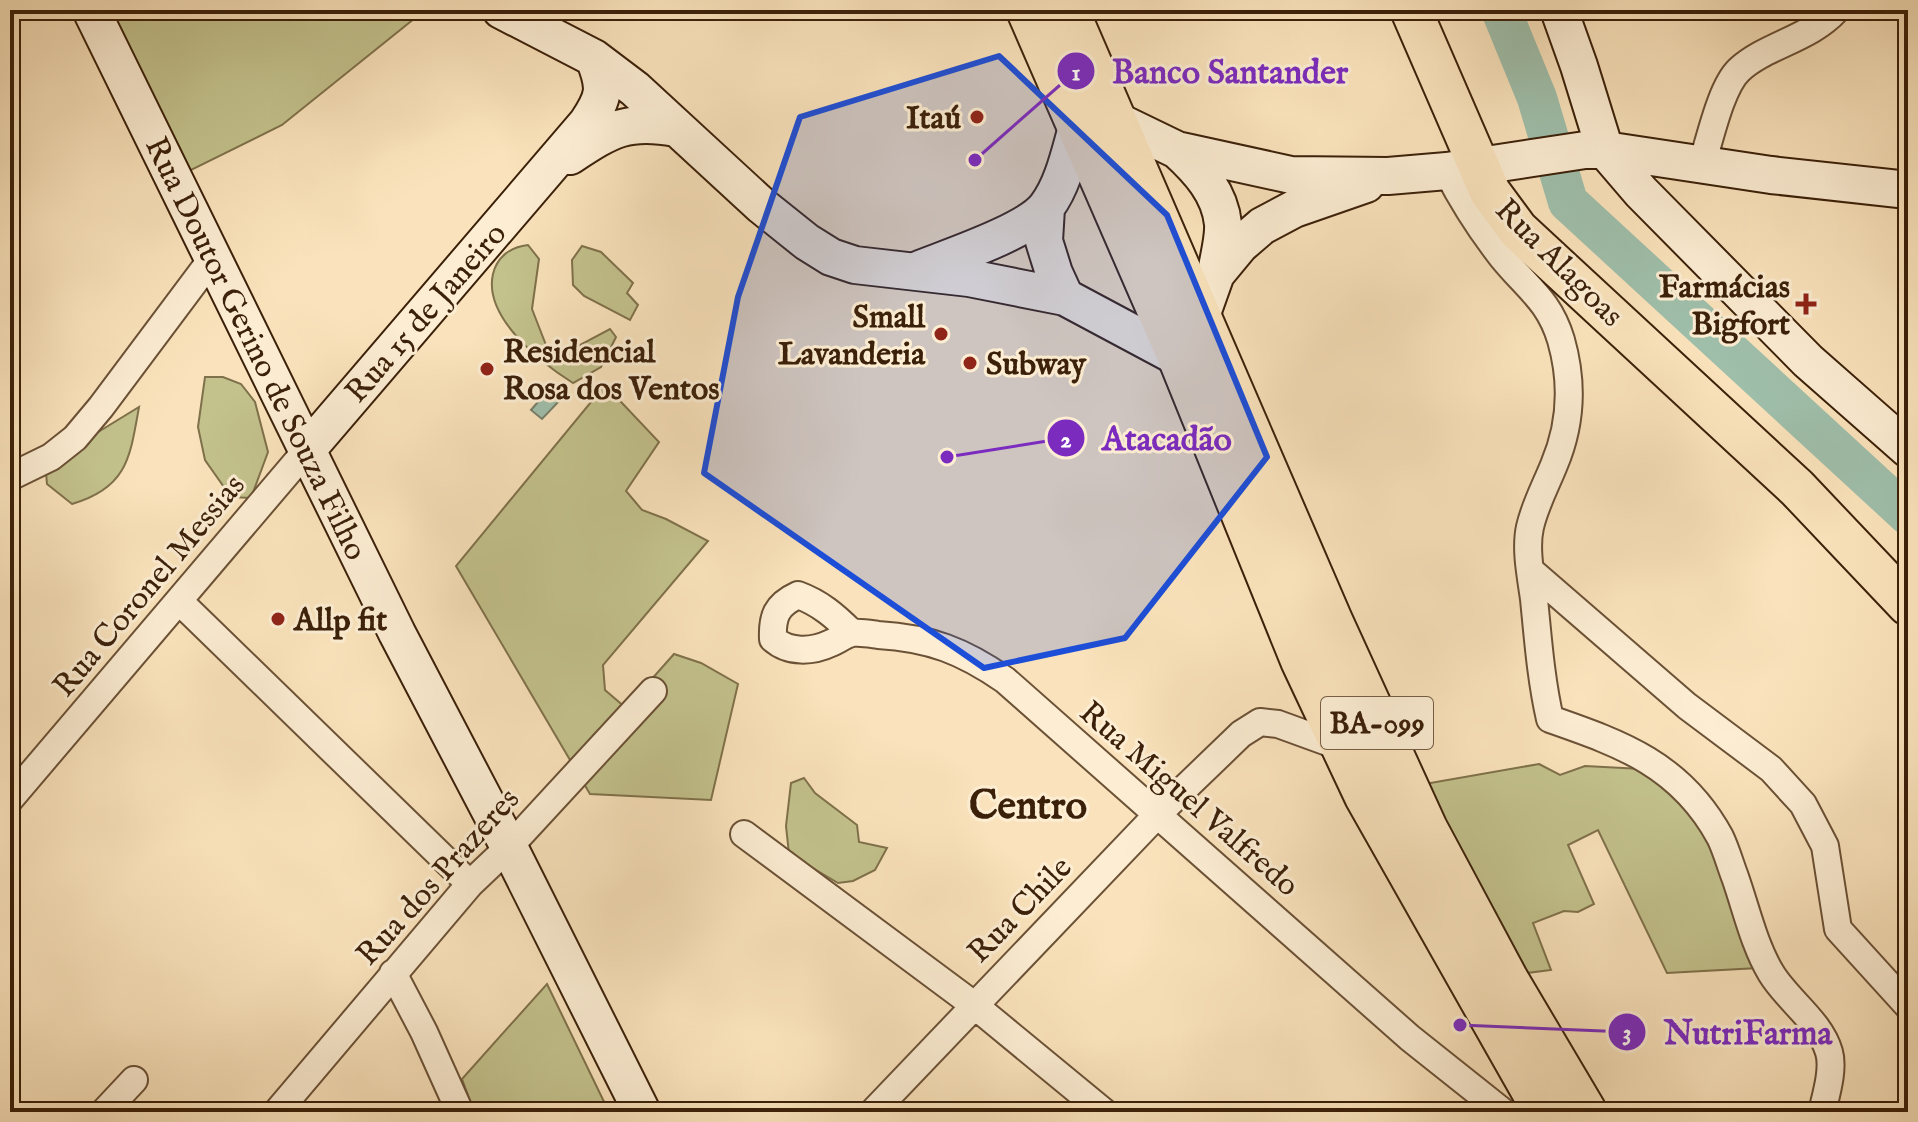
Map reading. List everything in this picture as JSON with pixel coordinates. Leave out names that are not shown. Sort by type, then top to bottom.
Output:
[{"type":"highway","name":"BA-099","points":[[1029,10],[1096,122],[1200,319],[1330,621],[1425,829],[1507,982],[1584,1112]]},
{"type":"highway","name":"BA-099","points":[[1066,10],[1096,122],[1181,359],[1303,660],[1367,796],[1546,1112]]},
{"type":"main road","name":"Rua Doutor Gerino de Souza Filho","points":[[91,10],[214,256],[306,451],[642,1112]]},
{"type":"main road","points":[[501,10],[594,58],[635,89],[762,206],[831,257],[855,265],[915,271],[1065,297],[1181,359]]},
{"type":"main road","name":"Rua Alagoas","points":[[1411,10],[1490,192],[1518,230],[1797,488],[1908,605]]},
{"type":"main road","points":[[1559,10],[1579,66],[1595,150],[1641,192],[1808,361],[1908,449]]},
{"type":"main road","name":"Rua 15 de Janeiro","points":[[306,451],[597,108],[603,93],[603,82],[594,58]]},
{"type":"main road","points":[[1065,297],[1044,241],[1046,208],[1096,122],[1177,150],[1291,175],[1388,176],[1595,150],[1908,190]]},
{"type":"main road","name":"Rua 15 de Janeiro","points":[[544,173],[601,136],[627,125],[651,123],[676,128]]},
{"type":"main road","points":[[1177,150],[1201,173],[1214,193],[1223,225],[1216,274],[1200,319]]},
{"type":"main road","points":[[1216,274],[1240,245],[1262,226],[1294,209],[1388,176]]},
{"type":"main road","points":[[915,271],[975,248],[1030,220],[1046,208]]},
{"type":"street","points":[[1702,164],[1728,88],[1737,72],[1830,17],[1836,10]]},
{"type":"street","points":[[1478,165],[1462,201],[1500,255],[1545,303],[1558,331],[1566,361],[1569,406],[1563,443],[1542,490],[1529,530],[1530,570],[1550,719],[1616,742],[1642,756],[1683,787],[1703,811],[1721,839],[1771,973],[1817,1031],[1829,1053],[1822,1112]]},
{"type":"street","points":[[10,477],[51,457],[75,438],[214,256]]},
{"type":"street","name":"Rua Coronel Messias","points":[[10,799],[306,451]]},
{"type":"street","points":[[1530,570],[1687,706],[1771,769],[1803,804],[1825,846],[1838,929],[1908,1006]]},
{"type":"street","name":"Rua Miguel Valfredo","points":[[852,633],[834,615],[814,601],[798,595],[777,608],[773,621],[773,639],[781,646],[794,649],[828,645],[852,633],[934,642],[974,658],[1005,680],[1410,1038],[1503,1112]]},
{"type":"street","points":[[179,601],[470,884]]},
{"type":"street","name":"Rua dos Prazeres","points":[[277,1112],[470,884],[509,847],[653,691]]},
{"type":"street","name":"Rua Chile","points":[[873,1112],[1157,815],[1241,734],[1260,722],[1278,724],[1344,748]]},
{"type":"street","points":[[744,834],[974,1005],[1104,1112]]},
{"type":"street","points":[[393,973],[460,1112]]},
{"type":"street","points":[[104,1112],[134,1080]]},
{"type":"highlighted area","points":[[999,56],[1167,215],[1267,457],[1125,638],[984,668],[704,473],[738,297],[800,117]]},
{"type":"shaded area","points":[[101,10],[425,10],[282,125],[183,174]]},
{"type":"shaded area","points":[[528,245],[539,259],[532,309],[546,345],[567,352],[610,329],[616,337],[601,367],[573,383],[546,364],[517,337],[497,306],[492,290],[493,274],[498,263],[510,251]]},
{"type":"shaded area","points":[[582,246],[601,252],[633,283],[627,293],[638,305],[630,320],[584,296],[573,285],[572,260]]},
{"type":"shaded area","points":[[205,377],[223,377],[241,384],[255,402],[268,452],[251,498],[231,497],[205,460],[198,427]]},
{"type":"shaded area","points":[[605,385],[659,442],[626,491],[642,510],[708,541],[603,665],[605,690],[626,708],[674,654],[701,663],[738,684],[711,800],[590,794],[456,566]]},
{"type":"shaded area","points":[[551,387],[562,398],[542,419],[531,410]]},
{"type":"shaded area","points":[[139,407],[128,456],[115,480],[90,497],[72,504],[47,484],[46,473],[90,437]]},
{"type":"shaded area","points":[[1539,764],[1560,775],[1585,766],[1642,769],[1686,803],[1724,867],[1758,968],[1667,973],[1598,830],[1568,845],[1594,904],[1578,912],[1564,911],[1533,923],[1551,970],[1519,974],[1419,785]]},
{"type":"shaded area","points":[[804,778],[815,793],[857,825],[859,842],[887,848],[875,870],[853,881],[838,883],[789,854],[786,826],[791,783]]},
{"type":"shaded area","points":[[547,984],[609,1112],[474,1112],[462,1079]]},
{"type":"waterway","points":[[1501,10],[1537,98],[1568,202],[1908,515]]},
{"type":"place","name":"Itaú","points":[[977,117]]},
{"type":"place","name":"Banco Santander","points":[[975,160]]},
{"type":"place","name":"Farmácias Bigfort","points":[[1806,304]]},
{"type":"place","name":"Small Lavanderia","points":[[941,334]]},
{"type":"place","name":"Subway","points":[[970,363]]},
{"type":"place","name":"Residencial Rosa dos Ventos","points":[[487,369]]},
{"type":"place","name":"Atacadão","points":[[947,457]]},
{"type":"place","name":"Allp fit","points":[[278,619]]},
{"type":"place","name":"NutriFarma","points":[[1460,1025]]},
{"type":"district","name":"Centro","points":[[1028,804]]}]
